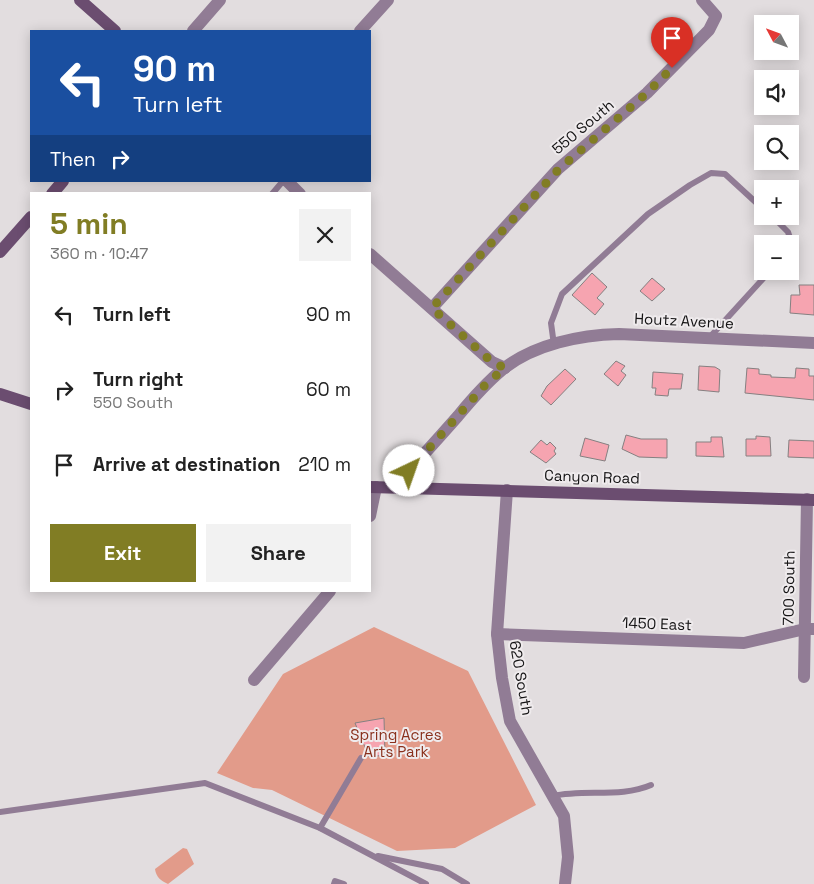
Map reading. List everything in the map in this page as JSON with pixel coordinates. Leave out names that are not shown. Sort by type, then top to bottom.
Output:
[{"type":"main road","points":[[80,0],[114,30]]},
{"type":"main road","points":[[54,192],[62,182]]},
{"type":"main road","points":[[0,252],[30,218]]},
{"type":"main road","points":[[0,394],[30,404]]},
{"type":"main road","name":"Canyon Road","points":[[373,487],[811,500]]},
{"type":"street","points":[[194,30],[220,0]]},
{"type":"street","points":[[361,30],[388,0]]},
{"type":"street","name":"550 South","points":[[432,308],[558,170],[647,93],[710,30],[716,16],[702,0]]},
{"type":"street","points":[[288,182],[298,192]]},
{"type":"street","points":[[371,255],[492,362],[505,368]]},
{"type":"street","name":"Houtz Avenue","points":[[394,487],[486,384],[505,368],[554,345],[606,334],[814,343]]},
{"type":"street","points":[[371,506],[373,487]]},
{"type":"street","name":"620 South","points":[[507,490],[497,634],[502,678],[510,720],[564,816],[568,857],[565,884]]},
{"type":"street","name":"700 South","points":[[804,677],[809,629],[811,500]]},
{"type":"street","points":[[254,680],[329,592]]},
{"type":"street","name":"1450 East","points":[[497,634],[744,644],[809,629]]},
{"type":"street","name":"620 South","points":[[556,884],[568,857]]},
{"type":"lane","points":[[554,345],[551,323],[562,294],[648,214],[711,173],[725,174],[754,201]]},
{"type":"lane","points":[[274,192],[282,182]]},
{"type":"lane","points":[[781,225],[789,235]]},
{"type":"lane","points":[[708,339],[762,280]]},
{"type":"lane","points":[[320,828],[360,758]]},
{"type":"lane","points":[[0,812],[205,783],[320,828],[426,884]]},
{"type":"lane","points":[[553,796],[574,792],[638,791],[651,785]]},
{"type":"lane","points":[[372,855],[442,869],[468,884]]},
{"type":"lane","points":[[334,884],[335,881],[344,884]]},
{"type":"green space","name":"Spring Acres Arts Park","points":[[374,627],[468,671],[536,805],[455,848],[397,851],[272,790],[253,788],[217,773],[283,674]]},
{"type":"green space","points":[[183,848],[187,849],[194,864],[168,884],[163,882],[156,874],[155,869]]},
{"type":"building","points":[[592,273],[607,287],[597,298],[604,304],[595,315],[572,295]]},
{"type":"building","points":[[652,278],[665,289],[652,301],[640,291]]},
{"type":"building","points":[[799,285],[814,285],[814,315],[790,313],[791,295],[800,295]]},
{"type":"building","points":[[616,361],[625,366],[621,371],[626,375],[618,386],[604,374]]},
{"type":"building","points":[[699,366],[715,367],[720,370],[719,392],[698,390]]},
{"type":"building","points":[[747,368],[759,369],[759,374],[771,375],[771,377],[795,378],[796,368],[809,369],[809,376],[814,376],[814,400],[745,393]]},
{"type":"building","points":[[565,369],[576,379],[551,405],[541,396],[547,386]]},
{"type":"building","points":[[653,372],[683,374],[681,389],[669,389],[668,396],[655,395],[656,388],[652,388]]},
{"type":"building","points":[[626,435],[641,439],[667,439],[667,458],[639,457],[622,449]]},
{"type":"building","points":[[756,436],[770,437],[771,456],[746,456],[746,439],[756,439]]},
{"type":"building","points":[[711,437],[722,437],[724,457],[696,456],[696,442],[711,442]]},
{"type":"building","points":[[585,438],[609,445],[605,461],[580,456]]},
{"type":"building","points":[[541,440],[547,445],[550,442],[556,448],[554,451],[556,454],[546,463],[530,452]]},
{"type":"building","points":[[789,440],[814,441],[814,458],[788,457]]},
{"type":"building","points":[[384,718],[385,755],[369,757],[355,723]]},
{"type":"route","points":[[409,471],[486,384],[505,368],[494,364],[432,308],[558,170],[647,93],[672,68]]}]
